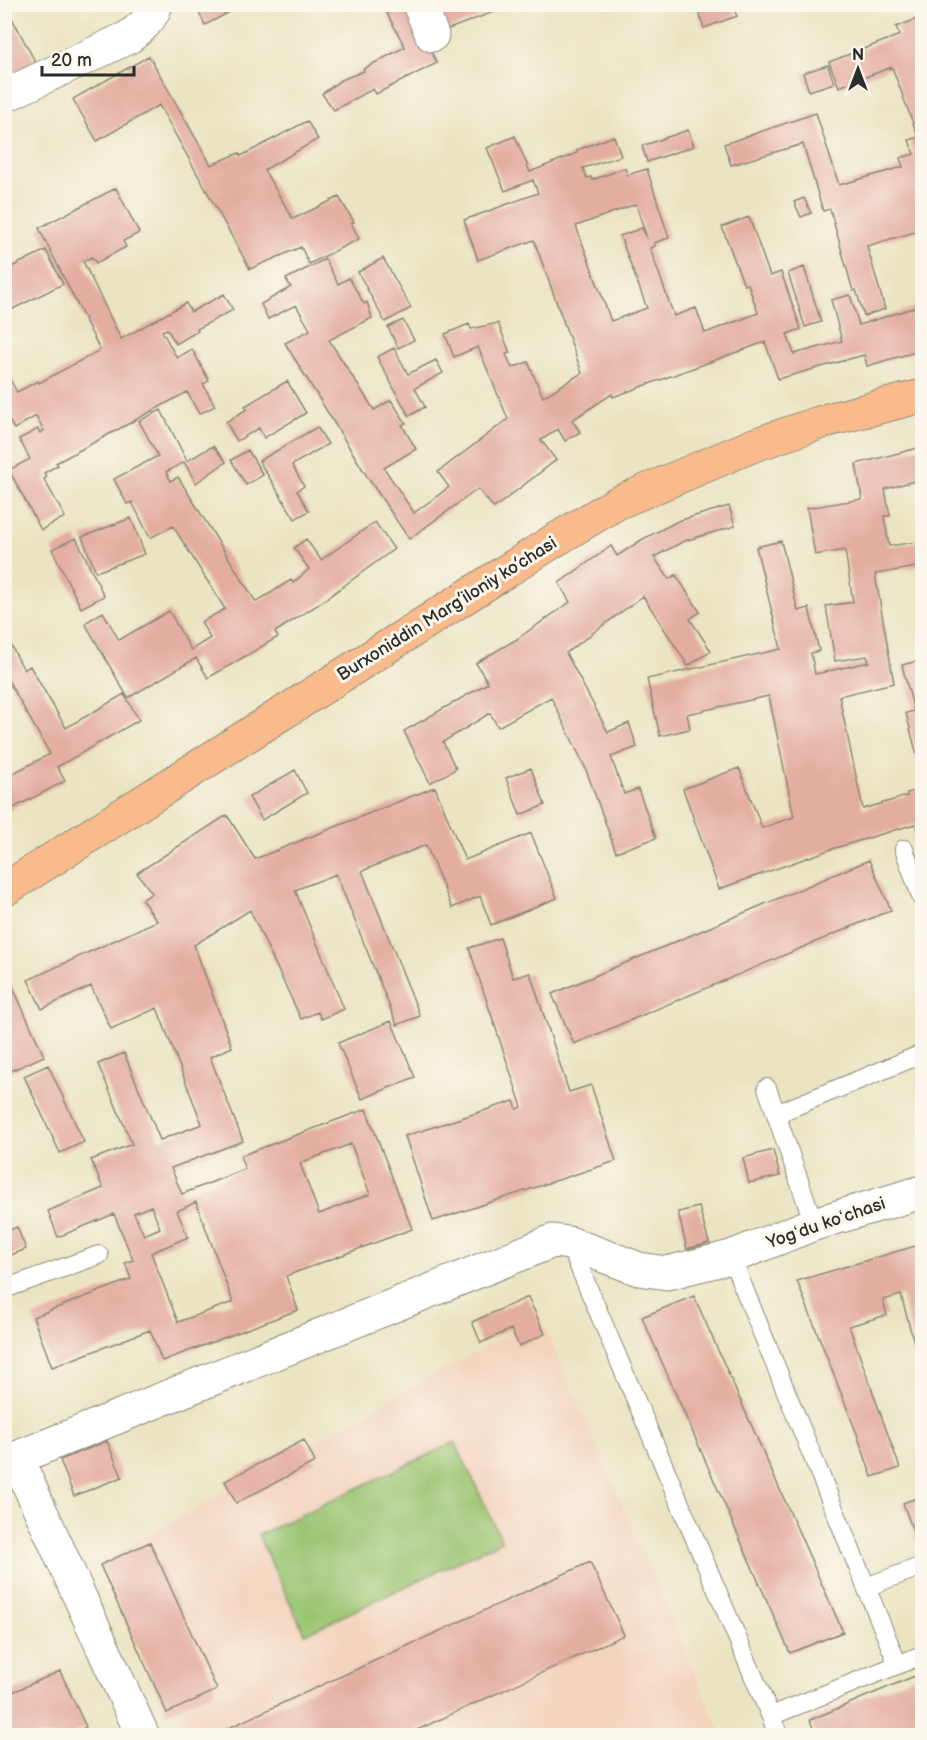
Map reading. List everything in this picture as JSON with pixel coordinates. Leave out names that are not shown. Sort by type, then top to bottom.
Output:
[{"type":"main road","name":"Burxoniddin Marg’iloniy ko’chasi","points":[[4,890],[532,554],[617,503],[754,444],[828,420],[922,396]]},
{"type":"street","points":[[4,96],[129,37],[154,13],[156,4]]},
{"type":"street","points":[[419,4],[432,35]]},
{"type":"street","name":"Yogʻdu koʻchasi","points":[[569,1243],[612,1257],[639,1269],[667,1273],[731,1257],[814,1224],[922,1192]]},
{"type":"street","points":[[142,1736],[11,1461],[553,1241],[569,1243]]},
{"type":"lane","points":[[904,849],[922,898]]},
{"type":"lane","points":[[776,1114],[922,1054]]},
{"type":"lane","points":[[767,1088],[814,1224]]},
{"type":"lane","points":[[569,1243],[778,1736]]},
{"type":"lane","points":[[4,1289],[99,1255]]},
{"type":"lane","points":[[731,1257],[898,1665]]},
{"type":"lane","points":[[866,1587],[922,1566]]},
{"type":"lane","points":[[771,1716],[922,1655]]},
{"type":"shaded area","points":[[540,1316],[722,1735],[186,1735],[107,1558]]},
{"type":"green space","points":[[455,1442],[502,1541],[305,1634],[258,1535]]},
{"type":"building","points":[[195,4],[245,4],[205,25]]},
{"type":"building","points":[[382,4],[406,4],[437,63],[376,94],[373,89],[334,110],[322,94],[341,80],[364,71],[363,69],[405,47]]},
{"type":"building","points":[[696,4],[748,5],[734,10],[737,16],[704,28]]},
{"type":"building","points":[[5,5],[39,69],[5,85]]},
{"type":"building","points":[[430,5],[518,5],[441,32]]},
{"type":"building","points":[[922,17],[922,79],[920,80],[922,133],[917,134],[892,67],[839,87],[829,62],[900,35],[896,27]]},
{"type":"building","points":[[149,56],[211,165],[239,153],[241,156],[307,121],[318,139],[264,170],[293,219],[339,197],[354,222],[351,223],[359,239],[309,264],[301,247],[250,269],[159,105],[97,141],[73,99]]},
{"type":"building","points":[[828,65],[834,83],[809,91],[803,73]]},
{"type":"building","points":[[816,113],[839,185],[903,167],[900,158],[914,154],[909,140],[922,136],[922,230],[867,246],[885,309],[864,316],[856,290],[853,291],[830,209],[823,211],[803,144],[731,165],[724,144]]},
{"type":"building","points":[[688,130],[694,146],[647,162],[642,146]]},
{"type":"building","points":[[515,136],[530,172],[614,136],[621,156],[583,168],[587,178],[591,177],[592,180],[625,168],[627,175],[647,169],[669,238],[654,243],[655,246],[650,248],[674,316],[696,308],[705,333],[758,313],[748,284],[744,285],[722,227],[749,217],[770,276],[781,272],[801,329],[787,334],[794,354],[842,341],[831,300],[850,295],[859,325],[922,305],[922,350],[867,366],[864,355],[778,379],[765,342],[613,397],[612,394],[572,420],[580,432],[565,441],[558,429],[541,440],[556,460],[494,508],[478,489],[409,539],[368,478],[285,343],[310,330],[296,305],[268,319],[261,304],[291,287],[286,279],[325,259],[338,284],[349,278],[364,304],[367,302],[372,318],[329,340],[374,410],[391,400],[406,423],[402,425],[416,449],[384,468],[414,513],[449,487],[438,472],[508,419],[478,347],[454,357],[445,334],[469,324],[471,329],[498,323],[510,353],[506,354],[512,368],[528,362],[543,397],[582,373],[534,240],[478,260],[464,220],[538,193],[533,180],[505,191],[487,148]],"holes":[[[636,204],[647,239],[642,228],[620,236],[647,308],[611,321],[576,226]]]},
{"type":"building","points":[[116,188],[139,233],[123,241],[126,247],[96,263],[92,257],[83,261],[121,339],[186,303],[191,312],[224,294],[233,310],[197,329],[198,331],[176,344],[167,329],[162,331],[177,358],[192,349],[209,381],[203,384],[215,406],[199,414],[187,392],[56,463],[58,465],[44,473],[47,477],[44,479],[65,517],[41,530],[9,470],[30,459],[19,439],[38,429],[40,433],[44,431],[36,416],[14,429],[4,412],[4,369],[17,392],[38,381],[39,383],[100,350],[39,228]]},
{"type":"building","points":[[804,198],[811,213],[801,217],[794,202]]},
{"type":"building","points":[[46,250],[63,284],[5,313],[5,270]]},
{"type":"building","points":[[383,258],[411,308],[385,322],[358,272]]},
{"type":"building","points":[[804,267],[821,322],[805,327],[788,273]]},
{"type":"building","points":[[403,320],[414,340],[398,348],[388,327]]},
{"type":"building","points":[[394,348],[408,374],[436,360],[443,373],[415,388],[425,407],[409,416],[377,357]]},
{"type":"building","points":[[287,381],[306,413],[264,438],[259,428],[237,441],[226,422],[247,409],[245,406]]},
{"type":"building","points":[[161,410],[187,461],[213,446],[226,462],[196,483],[184,462],[166,472],[171,481],[178,477],[256,602],[291,580],[293,583],[309,569],[294,548],[306,539],[321,560],[375,522],[394,549],[319,604],[275,632],[278,637],[208,678],[196,658],[128,698],[85,623],[103,612],[119,640],[169,611],[191,650],[210,638],[201,622],[225,609],[173,526],[150,538],[132,502],[127,504],[114,479],[158,456],[139,421]]},
{"type":"building","points":[[317,427],[328,444],[292,465],[304,486],[297,491],[309,511],[295,519],[259,461]]},
{"type":"building","points":[[922,447],[922,479],[885,489],[890,516],[884,516],[889,546],[922,541],[922,566],[875,574],[894,683],[839,696],[863,809],[907,796],[907,793],[922,789],[922,846],[915,824],[832,849],[719,889],[683,789],[739,768],[762,828],[794,817],[769,696],[687,714],[690,729],[660,736],[647,679],[781,649],[756,547],[781,541],[798,611],[809,608],[819,651],[811,653],[815,674],[869,662],[867,656],[835,661],[826,606],[853,602],[845,550],[815,555],[807,508],[862,499],[856,464]]},
{"type":"building","points":[[248,450],[263,475],[246,485],[231,460]]},
{"type":"building","points":[[729,506],[735,526],[684,541],[654,557],[669,579],[676,575],[700,612],[690,619],[711,651],[688,666],[643,596],[566,653],[608,732],[629,723],[637,747],[611,757],[624,794],[638,789],[656,838],[616,852],[585,767],[551,697],[498,727],[490,713],[443,742],[456,769],[430,783],[404,731],[488,683],[476,663],[517,639],[570,602],[559,583],[611,546],[617,556],[643,539],[678,521]]},
{"type":"building","points":[[131,518],[145,554],[96,572],[82,537]]},
{"type":"building","points":[[76,538],[104,596],[81,608],[52,549]]},
{"type":"building","points":[[4,632],[24,670],[30,666],[66,728],[124,694],[139,720],[57,767],[65,781],[4,813],[4,778],[50,754],[4,673]]},
{"type":"building","points":[[921,660],[922,775],[906,713],[914,711],[902,665]]},
{"type":"building","points":[[531,768],[545,805],[520,815],[506,778]]},
{"type":"building","points":[[295,770],[307,793],[262,820],[249,797]]},
{"type":"building","points":[[435,787],[465,860],[531,833],[557,898],[491,925],[480,896],[452,908],[426,845],[362,871],[420,1016],[397,1025],[336,874],[295,890],[344,1009],[321,1019],[318,1012],[301,1019],[250,910],[194,945],[232,1047],[210,1057],[243,1141],[171,1168],[182,1194],[245,1169],[240,1156],[366,1109],[412,1229],[286,1276],[298,1310],[162,1361],[150,1330],[52,1367],[33,1317],[131,1279],[125,1263],[133,1260],[114,1214],[58,1237],[48,1211],[103,1188],[91,1160],[132,1144],[98,1064],[124,1053],[160,1140],[202,1124],[157,1008],[111,1029],[91,986],[42,1009],[28,980],[157,921],[142,900],[152,893],[137,873],[227,815],[255,859]],"holes":[[[351,1144],[370,1194],[319,1214],[300,1163]],[[196,1202],[233,1302],[178,1322],[151,1253],[188,1237],[177,1211]],[[151,1206],[160,1228],[144,1235],[134,1213]]]},
{"type":"building","points":[[869,860],[891,910],[574,1044],[552,994]]},
{"type":"building","points":[[500,938],[513,978],[530,973],[569,1092],[591,1085],[616,1161],[433,1221],[405,1136],[514,1101],[517,1109],[522,1107],[469,948]]},
{"type":"building","points":[[12,985],[44,1056],[4,1074],[4,989]]},
{"type":"building","points":[[391,1021],[415,1077],[362,1099],[338,1043]]},
{"type":"building","points":[[48,1065],[84,1142],[60,1153],[24,1076]]},
{"type":"building","points":[[773,1150],[780,1176],[749,1183],[743,1158]]},
{"type":"building","points":[[699,1207],[709,1243],[687,1249],[678,1212]]},
{"type":"building","points":[[17,1227],[26,1249],[4,1258],[4,1232]]},
{"type":"building","points":[[922,1244],[922,1372],[901,1295],[883,1300],[887,1315],[849,1326],[900,1468],[872,1477],[797,1281]]},
{"type":"building","points":[[694,1296],[843,1632],[790,1653],[642,1317]]},
{"type":"building","points":[[528,1297],[545,1334],[519,1346],[511,1329],[481,1343],[472,1322]]},
{"type":"building","points":[[304,1440],[315,1462],[236,1503],[225,1481]]},
{"type":"building","points":[[107,1441],[122,1477],[74,1496],[60,1460]]},
{"type":"building","points":[[922,1496],[922,1547],[919,1548],[903,1503]]},
{"type":"building","points":[[150,1542],[217,1690],[167,1713],[100,1565]]},
{"type":"building","points":[[590,1562],[624,1635],[404,1736],[227,1736],[224,1730]]},
{"type":"building","points":[[60,1671],[86,1727],[68,1736],[4,1736],[4,1696]]},
{"type":"building","points":[[922,1673],[922,1736],[816,1736],[810,1720]]}]
